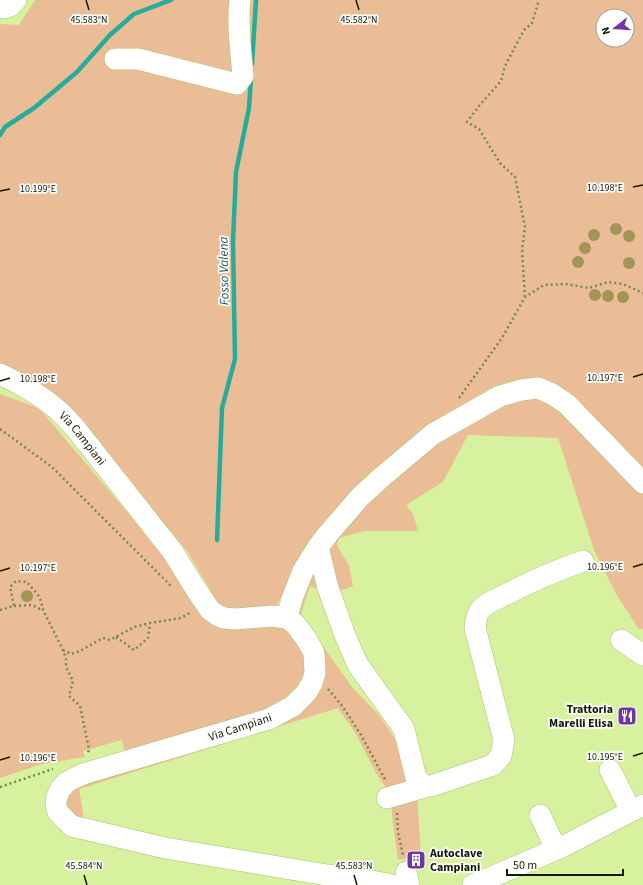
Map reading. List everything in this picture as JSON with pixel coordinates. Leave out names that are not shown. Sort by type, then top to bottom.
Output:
[{"type":"street","points":[[0,5],[4,8],[10,6],[16,0]]},
{"type":"street","points":[[115,59],[138,59],[237,84],[243,76],[240,48],[240,0]]},
{"type":"street","name":"Via Campiani","points":[[0,374],[31,390],[47,401],[76,429],[173,552],[210,610],[224,618],[236,619],[272,616],[287,618],[296,625],[314,653],[315,673],[312,684],[306,693],[293,706],[269,719],[77,777],[66,783],[58,793],[56,803],[57,810],[72,826],[165,848],[320,880],[403,881]]},
{"type":"street","points":[[287,618],[292,599],[303,571],[332,528],[360,497],[433,434],[500,396],[521,390],[538,388],[552,394],[567,404],[643,482]]},
{"type":"street","points":[[318,547],[328,588],[346,638],[358,665],[404,729],[416,778],[425,787]]},
{"type":"street","points":[[391,797],[431,786],[493,765],[501,756],[504,740],[475,628],[476,617],[480,609],[518,588],[583,561]]},
{"type":"street","points":[[621,640],[643,656]]},
{"type":"street","points":[[473,885],[556,849],[637,808],[610,770]]},
{"type":"street","points":[[540,815],[556,849]]},
{"type":"path","points":[[526,297],[522,250],[525,227],[515,177],[500,163],[479,129],[467,122],[501,81],[505,66],[524,30],[532,23],[539,0]]},
{"type":"path","points":[[456,400],[502,338],[526,297],[544,285],[566,284],[589,288],[608,282],[623,284],[643,293]]},
{"type":"path","points":[[0,430],[52,467],[173,588]]},
{"type":"path","points":[[14,606],[10,587],[16,582],[28,582],[38,595],[43,610],[63,650],[66,659],[66,668],[73,680],[69,696],[80,706],[89,749]]},
{"type":"path","points":[[63,650],[71,654],[80,651],[103,638],[110,640],[134,627],[181,618],[188,613],[206,605]]},
{"type":"path","points":[[0,610],[14,606],[32,606],[43,610]]},
{"type":"path","points":[[116,637],[134,650],[148,638],[150,623]]},
{"type":"path","points":[[315,673],[343,707],[361,735],[381,772],[391,797],[398,832],[403,881]]},
{"type":"path","points":[[0,787],[57,768]]},
{"type":"shaded area","points":[[35,0],[643,0],[643,629],[638,628],[616,594],[594,550],[558,438],[468,435],[443,482],[406,505],[413,514],[418,531],[364,531],[339,538],[337,545],[349,566],[353,586],[336,592],[320,590],[310,586],[300,617],[294,609],[298,565],[277,605],[275,613],[243,615],[219,605],[187,551],[79,422],[0,369],[0,24],[19,25]]},
{"type":"shaded area","points":[[0,394],[39,408],[173,569],[206,616],[272,624],[285,628],[306,651],[309,663],[302,690],[266,712],[126,755],[122,740],[83,751],[85,757],[42,764],[0,778]]},
{"type":"shaded area","points":[[323,646],[352,687],[379,715],[405,754],[417,795],[421,855],[398,860],[391,796],[376,773],[356,734],[338,708],[79,789],[84,822],[65,809],[66,792],[75,783],[302,703],[325,678],[318,669],[317,648]]},
{"type":"waterway","name":"Fosso Valena","points":[[0,135],[5,127],[34,108],[77,72],[110,35],[134,14],[171,0]]},
{"type":"waterway","name":"Fosso Valena","points":[[252,64],[256,0]]},
{"type":"waterway","name":"Fosso Valena","points":[[217,540],[222,408],[235,359],[233,241],[236,172],[249,108],[251,78]]},
{"type":"place","name":"Trattoria Marelli Elisa","points":[[627,716]]},
{"type":"place","name":"Autoclave Campiani","points":[[416,860]]}]
